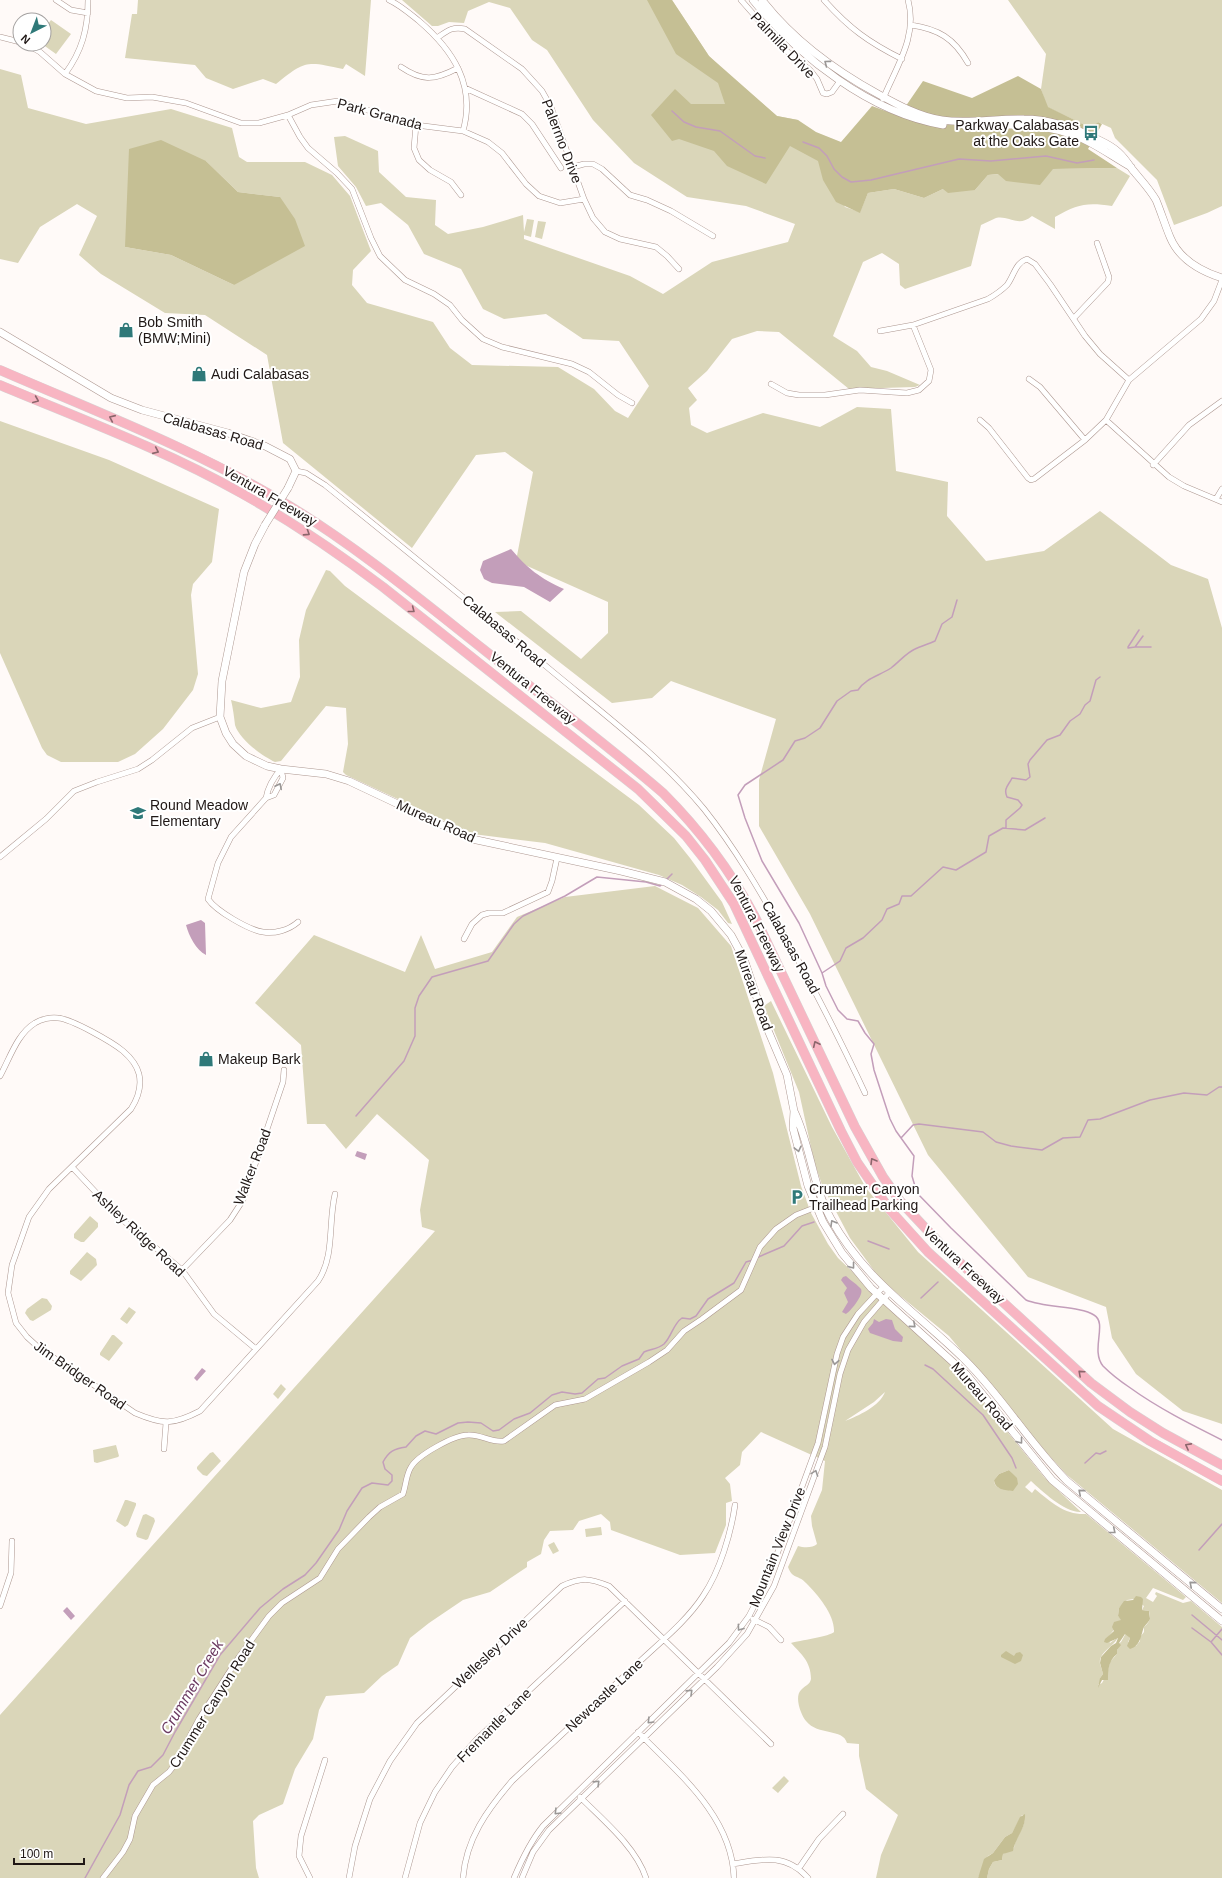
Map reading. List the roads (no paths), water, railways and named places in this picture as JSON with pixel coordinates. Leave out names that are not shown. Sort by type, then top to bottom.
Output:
[{"type":"highway","name":"Ventura Freeway","points":[[0,370],[204,460],[287,505],[319,525],[372,563],[458,630],[663,793],[708,842],[740,888],[855,1127],[883,1177],[900,1201],[944,1248],[1091,1383],[1130,1412],[1163,1433],[1222,1464]]},
{"type":"highway","name":"Ventura Freeway","points":[[0,385],[167,456],[240,493],[288,521],[341,556],[377,583],[638,789],[686,836],[705,860],[734,904],[841,1131],[857,1162],[890,1210],[928,1252],[1098,1406],[1150,1441],[1222,1481]]},
{"type":"main road","points":[[753,0],[788,39],[813,61],[883,101],[921,115],[942,120],[961,121],[1025,119],[1053,122],[1093,140],[1111,151],[1143,180],[1156,201],[1170,238],[1181,254],[1192,264],[1207,274],[1222,279]]},
{"type":"main road","points":[[762,0],[785,26],[842,78]]},
{"type":"main road","name":"Calabasas Road","points":[[0,332],[111,398],[142,410],[228,432],[265,446],[290,459],[296,471]]},
{"type":"main road","name":"Mureau Road","points":[[296,471],[288,488],[266,525],[247,564],[240,589],[222,681],[220,717],[226,733],[239,750],[254,761],[281,769],[309,771],[349,781],[472,839],[665,882],[696,898],[711,911],[731,935],[744,959],[767,1028],[787,1075],[794,1111],[793,1128],[804,1174],[816,1207],[842,1253],[861,1278],[883,1300],[966,1374],[1042,1468],[1062,1489],[1222,1621]]},
{"type":"main road","name":"Mureau Road","points":[[794,1111],[802,1127],[813,1174],[824,1204],[850,1249],[882,1287],[965,1360],[982,1378],[1049,1462],[1067,1481],[1222,1609]]},
{"type":"street","points":[[56,0],[72,10],[88,13]]},
{"type":"street","points":[[65,74],[74,62],[83,43],[87,29],[88,0]]},
{"type":"street","points":[[389,0],[407,11],[437,38],[452,57],[458,68],[465,88],[468,110],[463,131]]},
{"type":"street","name":"Palmilla Drive","points":[[741,0],[783,48],[810,70],[817,79],[823,93],[827,94],[832,92],[842,78]]},
{"type":"street","points":[[824,0],[871,44],[902,59]]},
{"type":"street","points":[[883,101],[902,59],[911,24],[908,0]]},
{"type":"street","points":[[911,24],[929,27],[947,37],[960,49],[968,63]]},
{"type":"street","name":"Palermo Drive","points":[[437,38],[449,29],[457,27],[465,29],[522,69],[542,90],[551,108],[584,199],[593,218],[605,232],[620,239],[656,248],[667,256],[679,269]]},
{"type":"street","points":[[0,37],[12,40]]},
{"type":"street","name":"Park Granada","points":[[40,52],[65,74],[80,83],[106,94],[127,98],[152,97],[186,104],[241,123],[259,123],[288,115],[311,105],[338,101],[416,125],[463,131],[488,142],[502,153],[526,184],[539,196],[560,203],[584,199]]},
{"type":"street","points":[[401,67],[409,72],[429,79],[439,78],[458,68]]},
{"type":"street","points":[[465,88],[522,114],[532,124],[561,168]]},
{"type":"street","points":[[288,115],[308,148],[337,173],[352,189],[371,238],[380,256],[405,280],[434,294],[450,305],[462,320],[483,339],[502,347],[572,364],[589,372],[618,395],[632,403]]},
{"type":"street","points":[[416,125],[414,148],[419,160],[430,170],[451,182],[461,195]]},
{"type":"street","points":[[573,167],[584,164],[593,164],[602,169],[630,195],[647,200],[670,211],[712,236]]},
{"type":"street","points":[[1074,318],[1108,282],[1109,277],[1097,243]]},
{"type":"street","points":[[880,331],[913,325],[988,299],[1008,284],[1019,264],[1027,259],[1031,260],[1039,269],[1085,336],[1100,354],[1129,380]]},
{"type":"street","points":[[980,420],[989,428],[1031,480],[1085,440],[1106,420],[1129,380],[1201,319],[1214,301],[1222,279]]},
{"type":"street","points":[[771,384],[787,393],[799,395],[825,395],[860,390],[907,392],[919,390],[929,381],[931,370],[913,325]]},
{"type":"street","points":[[1029,379],[1040,387],[1085,440]]},
{"type":"street","points":[[1153,465],[1189,425],[1222,401]]},
{"type":"street","points":[[1106,420],[1153,465],[1169,477],[1184,486],[1222,502]]},
{"type":"street","name":"Calabasas Road","points":[[296,471],[306,473],[325,485],[442,579],[640,745],[674,777],[701,806],[727,839],[763,896],[837,1032],[866,1093]]},
{"type":"street","points":[[1216,499],[1222,489]]},
{"type":"street","points":[[0,857],[46,819],[72,792],[97,782],[138,769],[152,760],[192,728],[220,717]]},
{"type":"street","points":[[266,798],[268,789],[275,775],[281,769]]},
{"type":"street","points":[[281,769],[283,778],[274,795],[266,798],[231,838],[218,863],[208,899],[213,906],[247,926],[263,932],[277,932],[291,928],[298,922]]},
{"type":"street","points":[[464,939],[472,924],[482,915],[502,913],[548,892],[557,858]]},
{"type":"street","name":"Jim Bridger Road","points":[[0,1076],[19,1040],[35,1022],[46,1018],[58,1017],[69,1020],[123,1051],[133,1062],[139,1073],[140,1087],[137,1099],[131,1109],[49,1189],[29,1217],[12,1265],[8,1294],[16,1323],[27,1337],[38,1347],[135,1413],[149,1419],[166,1423],[185,1419],[200,1411],[294,1309],[323,1274],[329,1256],[331,1208],[335,1194]]},
{"type":"street","name":"Walker Road","points":[[182,1270],[230,1220],[243,1200],[283,1082],[284,1070]]},
{"type":"street","name":"Ashley Ridge Road","points":[[72,1167],[118,1216],[182,1270],[193,1283],[208,1308],[256,1349]]},
{"type":"street","name":"Crummer Canyon Road","points":[[103,1878],[123,1852],[130,1839],[135,1816],[153,1785],[169,1772],[176,1763],[199,1719],[239,1656],[269,1616],[282,1603],[320,1578],[338,1549],[369,1517],[380,1507],[402,1494],[408,1473],[414,1463],[428,1451],[462,1436],[474,1435],[498,1442],[504,1441],[555,1405],[585,1399],[649,1362],[666,1350],[684,1331],[702,1320],[740,1290],[754,1258],[776,1229],[785,1221],[824,1204]]},
{"type":"street","name":"Mountain View Drive","points":[[514,1878],[523,1856],[543,1826],[729,1643],[749,1616],[767,1581],[818,1443],[839,1347],[854,1320],[882,1287]]},
{"type":"street","name":"Mountain View Drive","points":[[522,1878],[538,1844],[549,1830],[733,1649],[746,1634],[755,1620],[774,1586],[825,1447],[840,1374],[848,1350],[864,1322],[889,1293]]},
{"type":"street","points":[[164,1449],[166,1423]]},
{"type":"street","name":"Newcastle Lane","points":[[463,1878],[468,1849],[480,1824],[496,1800],[512,1781],[664,1639],[690,1613],[703,1596],[713,1579],[733,1522],[735,1505]]},
{"type":"street","points":[[0,1606],[11,1573],[12,1541]]},
{"type":"street","name":"Wellesley Drive","points":[[348,1878],[355,1846],[370,1799],[390,1761],[417,1723],[562,1586],[576,1580],[591,1579],[609,1586],[770,1744]]},
{"type":"street","name":"Fremantle Lane","points":[[405,1878],[420,1823],[435,1792],[452,1767],[477,1740],[625,1601]]},
{"type":"street","points":[[749,1616],[768,1628],[781,1640]]},
{"type":"street","points":[[638,1732],[692,1787],[709,1809],[724,1838],[733,1864],[734,1878]]},
{"type":"street","points":[[310,1878],[299,1856],[301,1836],[325,1760]]},
{"type":"street","points":[[576,1793],[632,1850],[642,1866],[646,1878]]},
{"type":"street","points":[[800,1868],[819,1839],[843,1814]]},
{"type":"street","points":[[733,1864],[763,1859],[781,1860],[800,1868],[808,1878]]},
{"type":"waterway","points":[[672,111],[684,122],[696,127],[720,131],[755,156],[765,158]]},
{"type":"waterway","points":[[803,142],[819,148],[827,156],[834,169],[842,177],[851,182],[871,180],[959,159],[991,161],[1046,156],[1077,163],[1094,160]]},
{"type":"waterway","points":[[957,600],[952,617],[942,624],[935,641],[912,651],[891,668],[869,680],[858,690],[851,691],[837,701],[820,728],[805,738],[795,741],[783,760],[745,785],[738,795],[745,818],[762,861],[799,923],[838,1010],[847,1019],[858,1021],[874,1044],[871,1054],[874,1070],[890,1119],[896,1131],[914,1156],[912,1176],[917,1193],[1026,1300],[1034,1303],[1080,1310],[1094,1315],[1098,1319],[1100,1330],[1098,1345],[1099,1360],[1103,1366],[1116,1377],[1140,1395],[1163,1409],[1222,1440]]},
{"type":"waterway","points":[[1128,647],[1139,630]]},
{"type":"waterway","points":[[1128,648],[1135,647],[1143,636]]},
{"type":"waterway","points":[[1135,647],[1151,647]]},
{"type":"waterway","points":[[1006,828],[1006,820],[1022,805],[1018,800],[1007,797],[1006,789],[1012,778],[1026,780],[1030,777],[1028,764],[1030,760],[1047,740],[1060,735],[1070,721],[1080,714],[1085,705],[1090,701],[1096,680],[1100,677]]},
{"type":"waterway","points":[[822,973],[840,961],[846,948],[863,938],[882,920],[887,909],[899,904],[902,896],[911,896],[943,867],[956,870],[986,852],[989,836],[1003,828],[1025,830],[1045,818]]},
{"type":"waterway","points":[[666,880],[672,874]]},
{"type":"waterway","points":[[356,1116],[404,1061],[415,1036],[415,1008],[419,996],[432,977],[488,961],[514,924],[523,916],[565,896],[597,877],[646,882],[660,886],[662,884]]},
{"type":"waterway","points":[[901,1138],[913,1125],[919,1124],[983,1132],[996,1142],[1011,1146],[1042,1150],[1063,1138],[1080,1137],[1088,1120],[1100,1119],[1150,1100],[1184,1093],[1207,1095],[1219,1087],[1222,1087]]},
{"type":"waterway","name":"Crummer Creek","points":[[756,1258],[784,1246],[802,1226],[814,1222]]},
{"type":"waterway","name":"Crummer Creek","points":[[868,1241],[889,1249]]},
{"type":"waterway","name":"Crummer Creek","points":[[85,1878],[120,1815],[129,1785],[138,1771],[151,1767],[163,1755],[220,1655],[260,1608],[283,1589],[305,1575],[316,1563],[339,1530],[347,1511],[362,1488],[372,1483],[388,1485],[392,1481],[392,1475],[385,1469],[383,1462],[387,1455],[395,1450],[406,1447],[416,1436],[425,1431],[436,1434],[458,1423],[468,1422],[481,1423],[493,1431],[499,1430],[514,1419],[530,1413],[552,1395],[562,1392],[575,1394],[582,1393],[598,1379],[605,1378],[622,1366],[639,1359],[644,1352],[662,1346],[674,1327],[682,1318],[690,1319],[696,1316],[708,1299],[734,1283],[746,1262],[753,1260]]},
{"type":"waterway","points":[[921,1298],[938,1282]]},
{"type":"waterway","points":[[925,1365],[933,1369],[983,1415],[1012,1458],[1016,1468]]},
{"type":"waterway","points":[[1085,1463],[1096,1453],[1100,1454],[1106,1451]]},
{"type":"waterway","points":[[1199,1550],[1222,1524]]},
{"type":"waterway","points":[[1192,1615],[1222,1640]]},
{"type":"waterway","points":[[1192,1628],[1211,1642],[1222,1655]]},
{"type":"waterway","points":[[1211,1642],[1222,1629]]},
{"type":"place","name":"Parkway Calabasas at the Oaks Gate","points":[[1091,133]]},
{"type":"place","name":"Bob Smith (BMW;Mini)","points":[[126,330]]},
{"type":"place","name":"Audi Calabasas","points":[[199,374]]},
{"type":"place","name":"Round Meadow Elementary","points":[[138,813]]},
{"type":"place","name":"Makeup Bark","points":[[206,1059]]},
{"type":"place","name":"Crummer Canyon Trailhead Parking","points":[[797,1197]]}]
